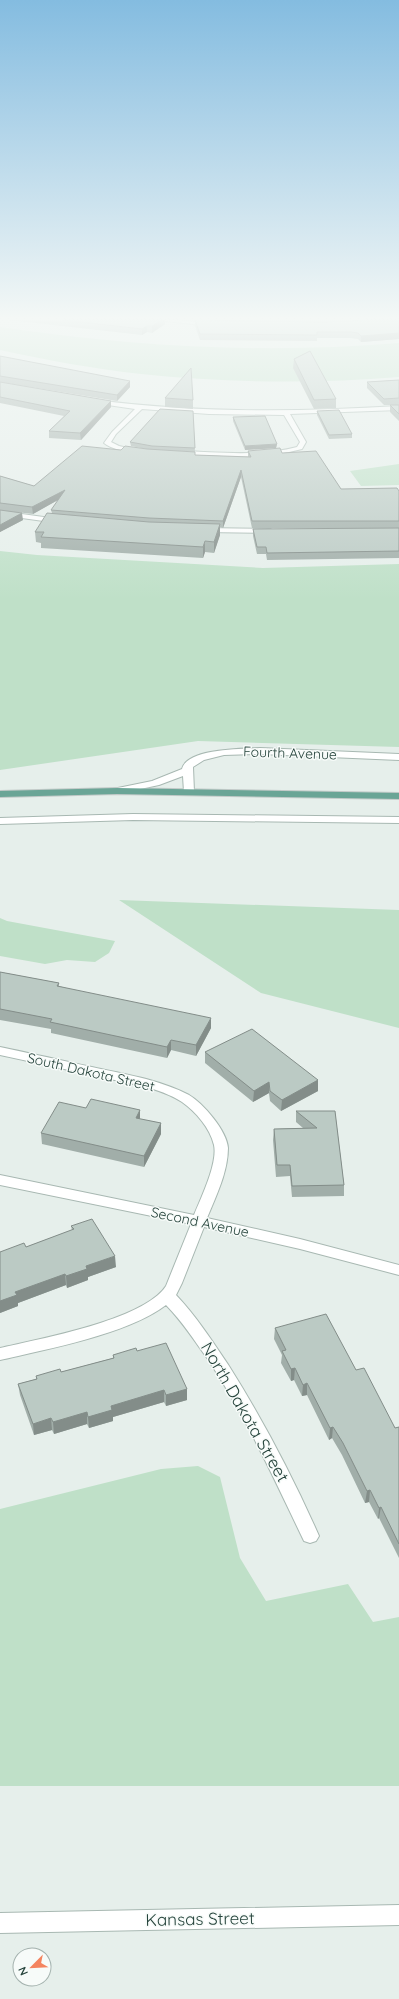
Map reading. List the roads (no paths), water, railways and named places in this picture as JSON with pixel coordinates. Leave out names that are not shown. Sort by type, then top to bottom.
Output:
[{"type":"main road","points":[[0,794],[117,791],[399,796]]},
{"type":"street","points":[[135,413],[114,433],[107,443],[117,448],[148,451]]},
{"type":"street","points":[[169,453],[236,454],[294,450],[300,448],[303,442],[286,413]]},
{"type":"street","points":[[0,513],[65,522]]},
{"type":"street","points":[[194,529],[276,531]]},
{"type":"street","name":"Fourth Avenue","points":[[117,791],[154,783],[187,771],[188,766],[193,762],[224,752],[260,751],[399,757]]},
{"type":"street","points":[[187,771],[189,792]]},
{"type":"street","points":[[0,821],[133,817],[399,820]]},
{"type":"street","name":"South Dakota Street","points":[[0,1051],[138,1081],[165,1089],[186,1099],[202,1114],[215,1130],[221,1147],[217,1175],[199,1221]]},
{"type":"street","name":"Second Avenue","points":[[0,1180],[199,1221],[323,1250],[399,1270]]},
{"type":"street","points":[[0,1354],[113,1324],[146,1311],[167,1296],[175,1283],[199,1221]]},
{"type":"street","name":"North Dakota Street","points":[[167,1296],[186,1315],[232,1384],[280,1471],[310,1536]]},
{"type":"street","name":"Kansas Street","points":[[0,1923],[399,1916]]}]
